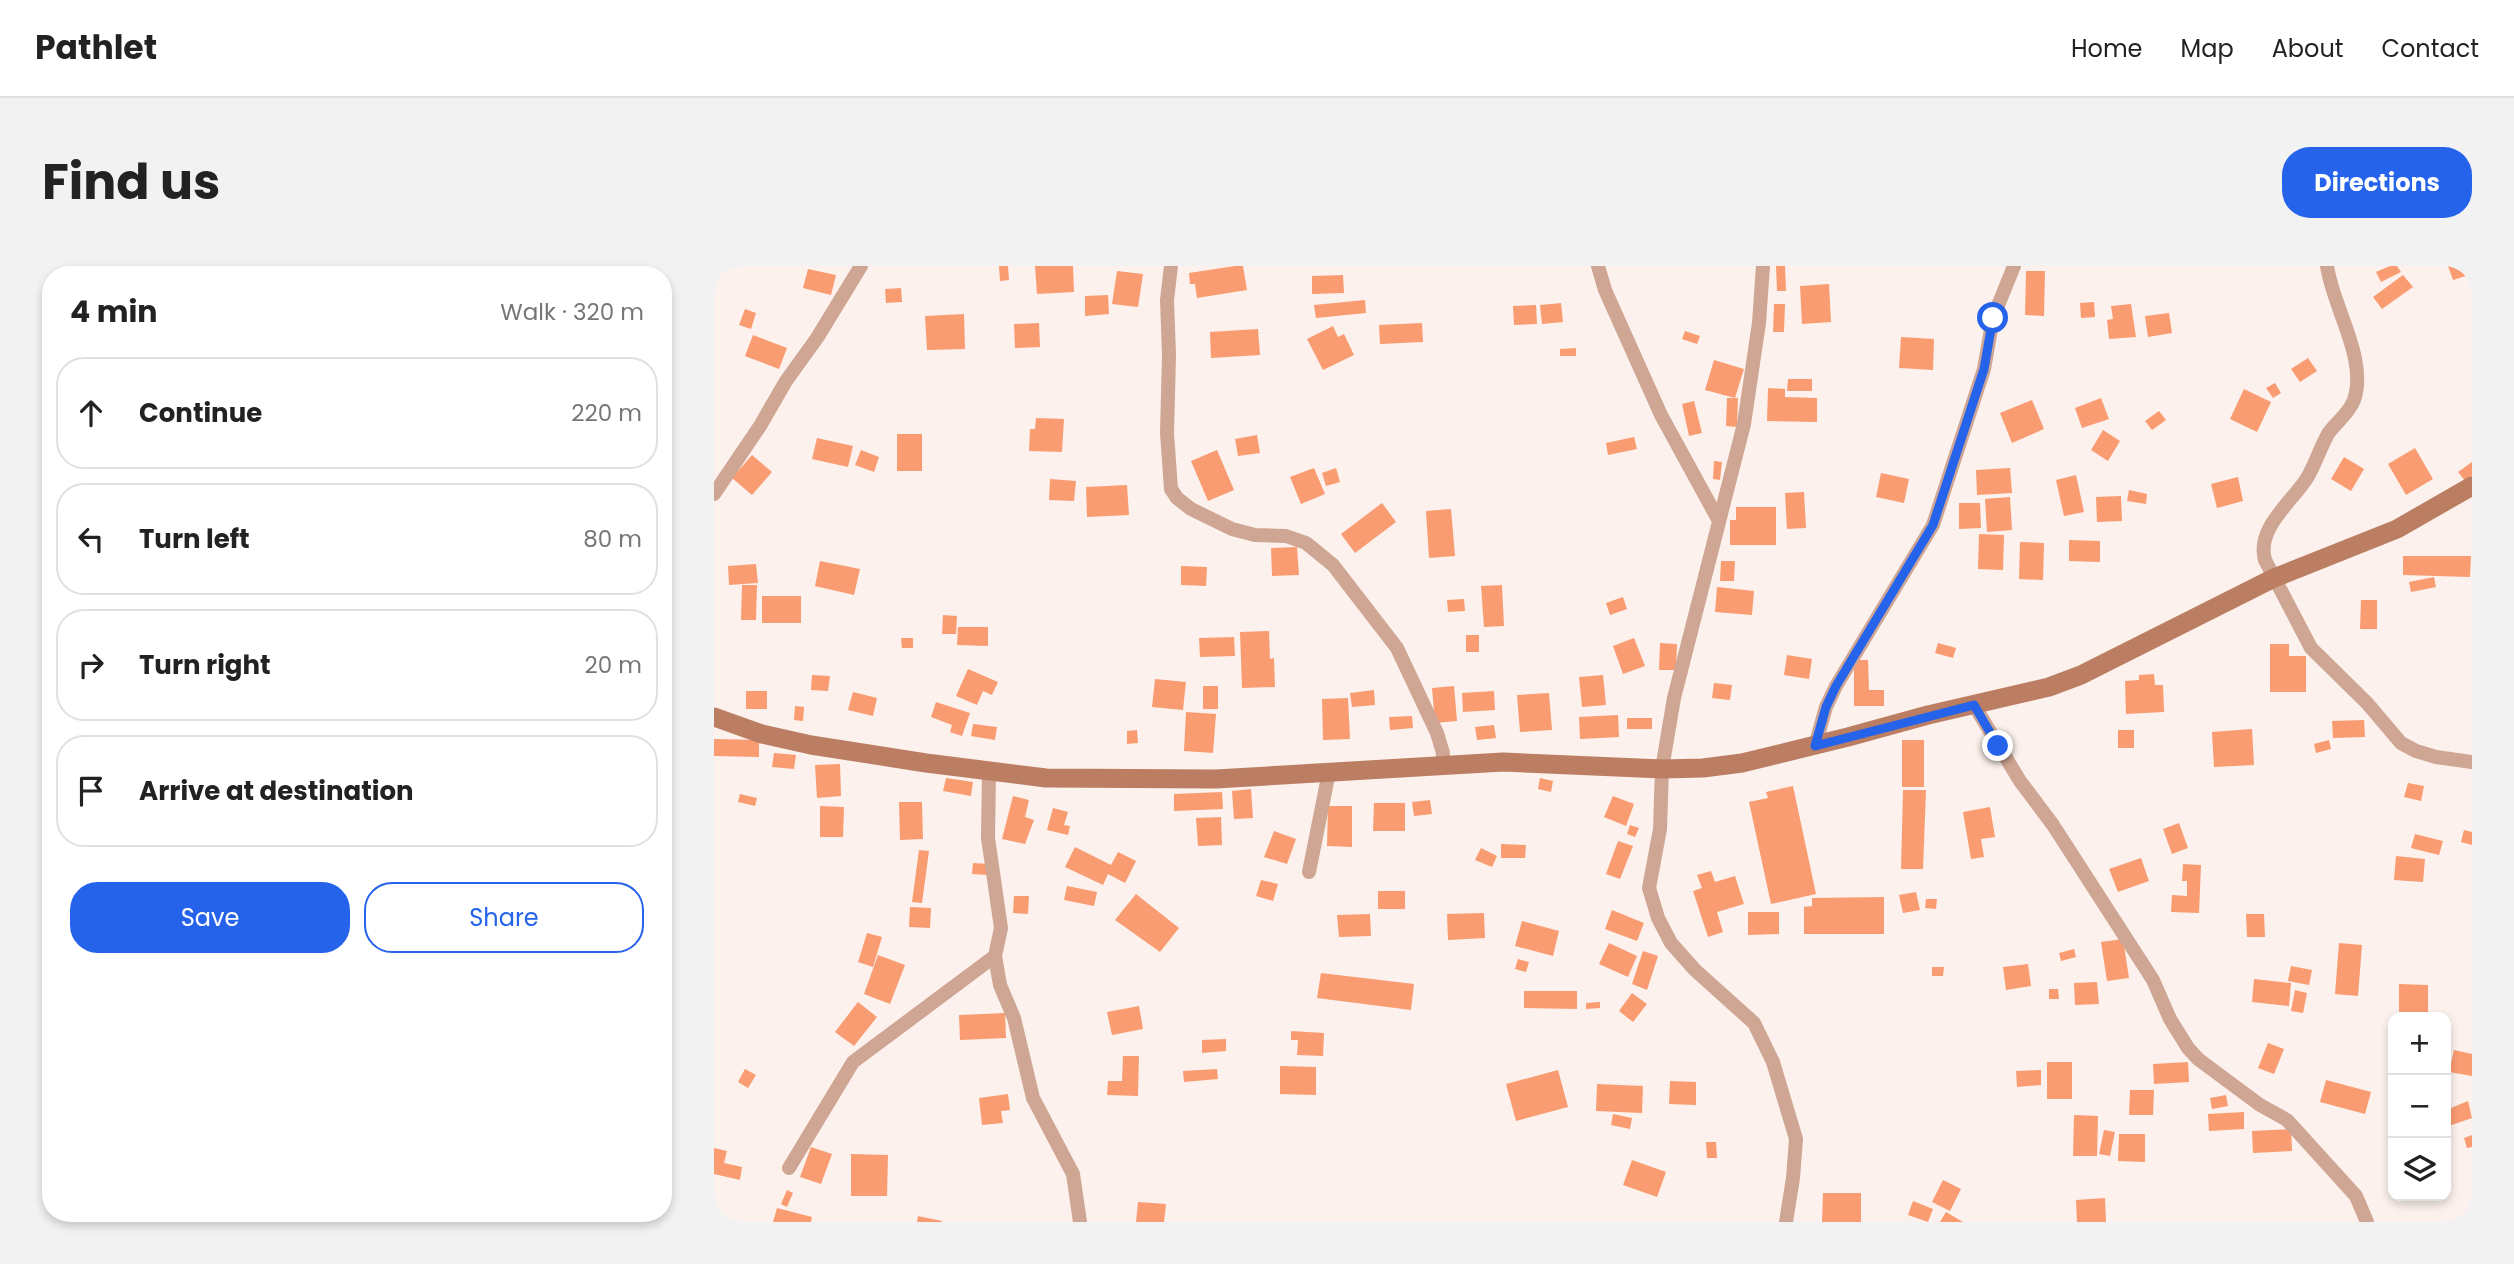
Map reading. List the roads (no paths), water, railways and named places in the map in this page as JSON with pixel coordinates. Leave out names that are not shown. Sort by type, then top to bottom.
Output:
[{"type":"main road","points":[[714,716],[762,734],[811,745],[1046,778],[1216,779],[1503,762],[1662,769],[1742,763],[2049,687],[2081,675],[2274,578],[2397,529],[2472,486]]},
{"type":"street","points":[[714,494],[861,266]]},
{"type":"street","points":[[1171,266],[1167,300],[1167,433],[1171,489],[1177,498],[1191,509],[1232,529],[1255,535],[1286,536],[1306,543],[1333,565],[1397,648],[1437,733],[1443,753],[1442,765]]},
{"type":"street","points":[[1598,266],[1605,290],[1661,415],[1719,521]]},
{"type":"street","points":[[1763,266],[1759,323],[1744,424],[1674,698],[1662,769],[1660,828],[1649,888],[1658,918],[1671,943],[1695,970],[1754,1023],[1773,1062],[1797,1139],[1786,1222]]},
{"type":"street","points":[[1815,746],[1826,707],[1836,686],[1933,525],[1984,369],[1993,318],[2014,266]]},
{"type":"street","points":[[2327,266],[2332,290],[2356,361],[2358,385],[2350,409],[2329,432],[2306,481],[2272,524],[2262,549],[2274,578],[2311,648],[2367,703],[2401,743],[2436,757],[2472,762]]},
{"type":"street","points":[[1974,705],[2020,781],[2053,825],[2153,980],[2170,1018],[2188,1048],[2198,1059],[2260,1105],[2287,1120],[2356,1196],[2367,1222]]},
{"type":"street","points":[[989,772],[988,838],[1001,928],[995,946],[1000,985],[1014,1018],[1033,1098],[1073,1174],[1080,1222]]},
{"type":"street","points":[[1309,872],[1329,772]]},
{"type":"street","points":[[789,1168],[853,1062],[995,956]]}]
